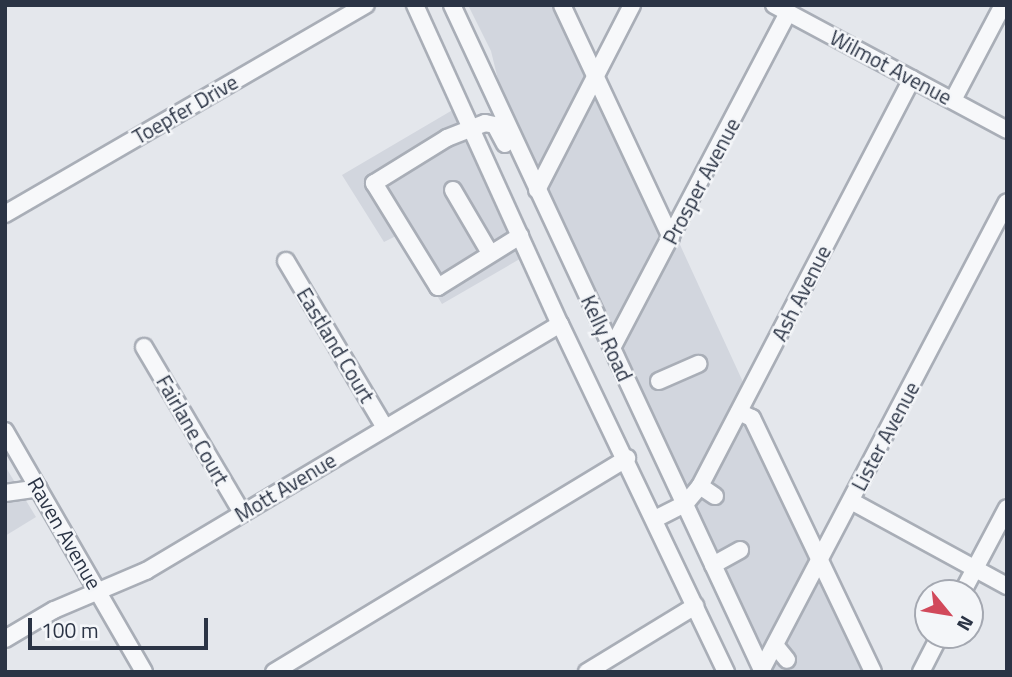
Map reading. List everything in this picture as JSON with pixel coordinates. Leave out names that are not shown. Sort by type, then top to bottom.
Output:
[{"type":"street","name":"Toepfer Drive","points":[[5,214],[366,5]]},
{"type":"street","name":"Kelly Road","points":[[415,5],[560,324],[726,672]]},
{"type":"street","name":"Kelly Road","points":[[452,5],[762,671]]},
{"type":"street","points":[[562,5],[671,238]]},
{"type":"street","points":[[520,236],[438,287],[374,183],[472,129],[495,125],[519,173],[535,185],[632,5]]},
{"type":"street","points":[[953,100],[1003,5]]},
{"type":"street","name":"Wilmot Avenue","points":[[781,9],[1007,130]]},
{"type":"street","name":"Prosper Avenue","points":[[612,348],[671,238],[781,9]]},
{"type":"street","name":"Ash Avenue","points":[[685,504],[700,486],[912,79]]},
{"type":"street","points":[[453,190],[490,253]]},
{"type":"street","name":"Lister Avenue","points":[[762,671],[1007,202]]},
{"type":"street","name":"Eastland Court","points":[[286,261],[385,428]]},
{"type":"street","name":"Mott Avenue","points":[[5,639],[146,571],[560,324]]},
{"type":"street","name":"Fairlane Court","points":[[144,347],[242,513]]},
{"type":"street","points":[[659,381],[698,364]]},
{"type":"street","points":[[739,412],[752,418],[873,672]]},
{"type":"street","name":"Raven Avenue","points":[[5,431],[144,672]]},
{"type":"street","points":[[274,672],[626,458]]},
{"type":"street","points":[[700,486],[715,496]]},
{"type":"street","points":[[5,493],[39,488]]},
{"type":"street","points":[[851,501],[1007,586]]},
{"type":"street","points":[[654,519],[685,504]]},
{"type":"street","points":[[969,579],[1007,508]]},
{"type":"street","points":[[713,565],[740,550]]},
{"type":"street","points":[[587,672],[695,606]]},
{"type":"street","points":[[775,645],[787,660]]},
{"type":"street","points":[[921,672],[933,649]]},
{"type":"shaded area","points":[[468,5],[570,5],[876,672],[771,672],[502,96],[491,51]]},
{"type":"shaded area","points":[[456,108],[525,256],[442,304],[400,234],[384,242],[342,175]]},
{"type":"shaded area","points":[[5,466],[36,517],[5,536]]}]
